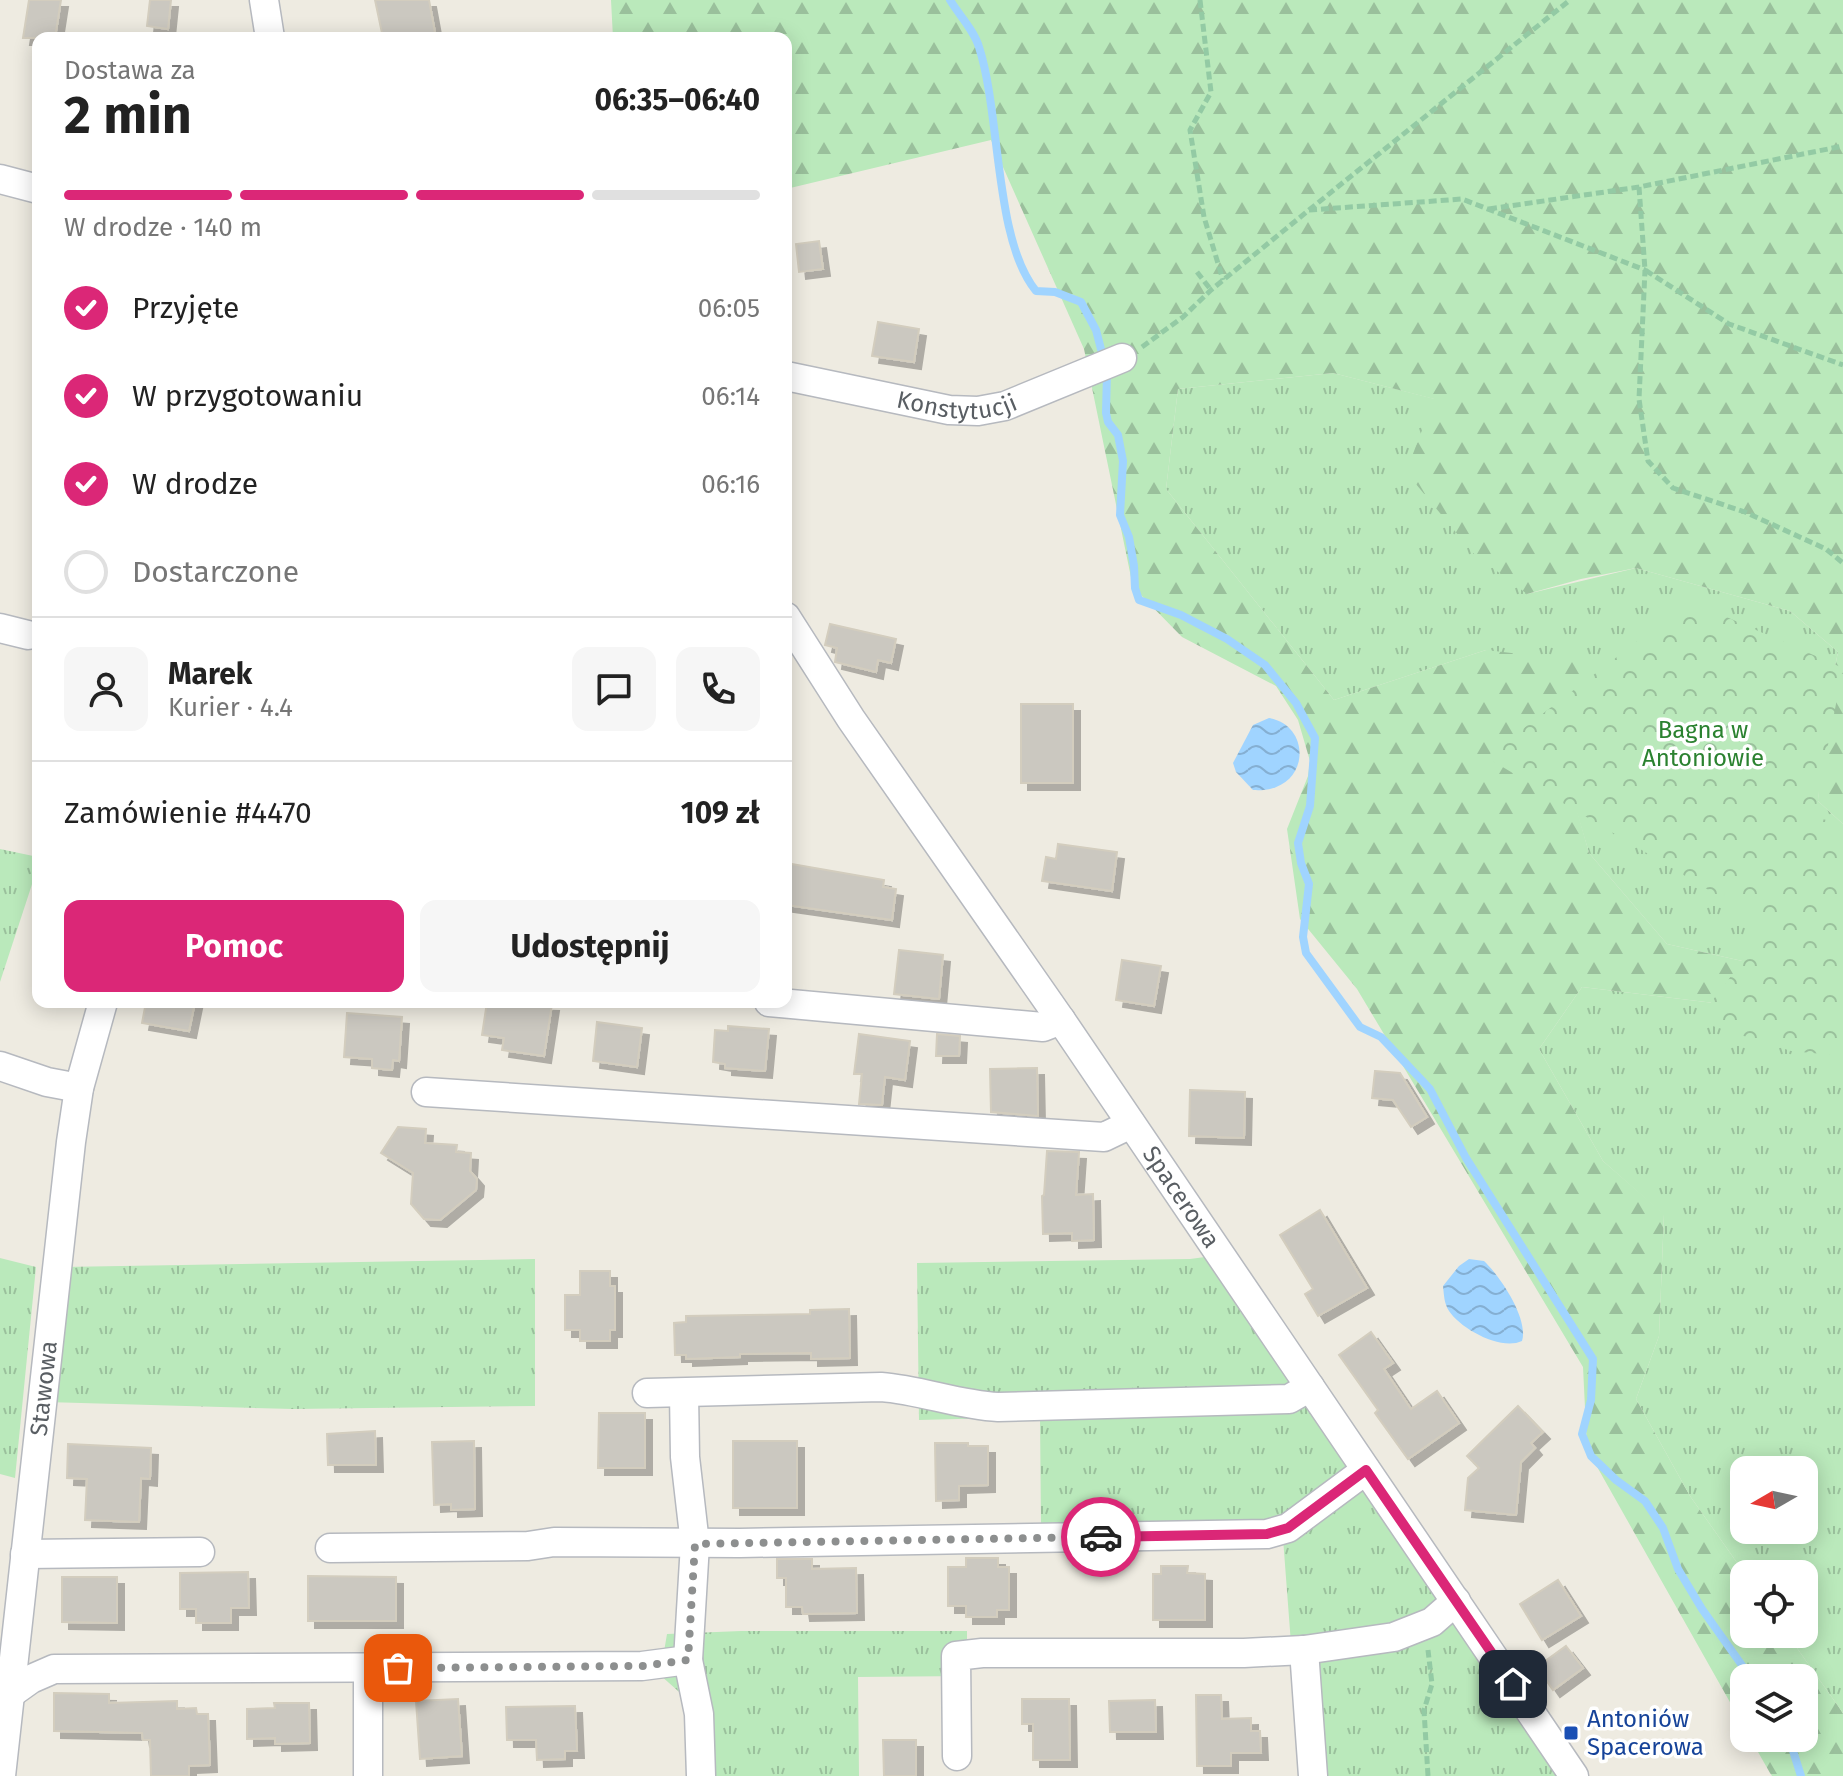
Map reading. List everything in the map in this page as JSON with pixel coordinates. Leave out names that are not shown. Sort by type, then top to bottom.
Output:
[{"type":"street","points":[[264,0],[269,32]]},
{"type":"street","points":[[0,179],[32,187]]},
{"type":"street","name":"Konstytucji","points":[[792,377],[949,410],[978,411],[1005,406],[1122,358]]},
{"type":"street","name":"Spacerowa","points":[[792,626],[851,719],[1061,1020],[1574,1776]]},
{"type":"street","points":[[0,628],[28,635]]},
{"type":"street","points":[[792,1004],[1043,1027],[1061,1020]]},
{"type":"street","name":"Stawowa","points":[[1,1776],[10,1694],[8,1636],[25,1554],[79,1088],[101,1008]]},
{"type":"street","points":[[0,1066],[47,1082],[79,1088]]},
{"type":"street","points":[[426,1092],[1104,1137],[1131,1124]]},
{"type":"street","points":[[647,1393],[881,1387],[913,1390],[972,1406],[998,1407],[1289,1399],[1310,1387]]},
{"type":"street","points":[[684,1393],[685,1457],[695,1544],[688,1660],[699,1714],[701,1776]]},
{"type":"street","points":[[330,1548],[528,1546],[554,1542],[695,1544],[1267,1534],[1288,1528],[1366,1470]]},
{"type":"street","points":[[25,1554],[200,1552]]},
{"type":"street","points":[[957,1756],[956,1656],[982,1653],[1304,1650],[1394,1637],[1432,1622],[1456,1601]]},
{"type":"street","points":[[8,1636],[54,1669]]},
{"type":"street","points":[[1304,1650],[1313,1776]]},
{"type":"street","points":[[10,1694],[31,1679],[54,1669],[642,1666],[688,1660]]},
{"type":"street","points":[[368,1668],[368,1776]]},
{"type":"path","points":[[1200,0],[1211,92],[1190,130],[1204,217],[1223,280]]},
{"type":"path","points":[[1122,358],[1183,317],[1223,280],[1570,0]]},
{"type":"path","points":[[1488,209],[1639,187],[1843,146]]},
{"type":"path","points":[[1639,187],[1645,270],[1639,399],[1648,461],[1673,488],[1745,512],[1826,549],[1843,563]]},
{"type":"path","points":[[1309,210],[1462,199],[1645,270],[1729,324],[1843,365]]},
{"type":"path","points":[[1197,272],[1211,290]]},
{"type":"path","points":[[1428,1776],[1424,1710],[1432,1684],[1428,1651],[1432,1622]]},
{"type":"green space","points":[[611,0],[1843,0],[1843,824],[1818,801],[1821,735],[1838,652],[1790,611],[1636,568],[1527,594],[1473,553],[1406,472],[1434,399],[1333,373],[1178,389],[1166,489],[1334,700],[1486,650],[1578,661],[1603,729],[1571,789],[1589,853],[1667,944],[1822,979],[1781,1011],[1582,987],[1539,1049],[1603,1161],[1664,1214],[1659,1336],[1636,1399],[1690,1496],[1735,1560],[1730,1560],[1730,1648],[1797,1648],[1808,1664],[1730,1664],[1730,1702],[1587,1449],[1583,1367],[1357,989],[1300,919],[1287,829],[1308,776],[1310,761],[1298,720],[1276,686],[1182,637],[1133,587],[1084,349],[991,140],[792,188],[792,32],[613,32]]},
{"type":"green space","points":[[1333,373],[1435,399],[1527,594],[1636,568],[1790,611],[1838,652],[1821,735],[1818,801],[1843,824],[1843,980],[1822,979],[1667,944],[1589,853],[1570,789],[1486,650],[1334,700],[1166,489],[1178,389]]},
{"type":"green space","name":"Bagna w Antoniowie","points":[[1690,601],[1843,668],[1814,817],[1843,824],[1843,1056],[1791,1051],[1697,1021],[1769,926],[1486,757]]},
{"type":"green space","points":[[0,849],[32,856],[32,884],[0,982]]},
{"type":"green space","points":[[1582,987],[1781,1011],[1843,1035],[1843,1713],[1818,1678],[1818,1664],[1808,1664],[1797,1648],[1818,1648],[1818,1560],[1735,1560],[1690,1496],[1636,1399],[1659,1336],[1664,1215],[1603,1161],[1539,1049]]},
{"type":"green space","points":[[1205,1257],[1560,1776],[1301,1776],[1282,1525],[1041,1526],[1040,1417],[919,1420],[917,1263]]},
{"type":"green space","points":[[0,1258],[36,1267],[15,1478],[0,1474]]},
{"type":"green space","points":[[535,1259],[535,1406],[293,1409],[46,1402],[62,1267]]},
{"type":"green space","points":[[967,1631],[967,1676],[858,1677],[859,1776],[688,1776],[686,1698],[660,1675],[667,1634]]},
{"type":"green space","points":[[1818,1678],[1843,1713],[1843,1776],[1772,1776],[1758,1752],[1818,1752]]},
{"type":"water","points":[[1269,718],[1283,723],[1293,733],[1299,745],[1299,758],[1295,771],[1286,781],[1272,788],[1253,790],[1236,772],[1233,763],[1253,725]]},
{"type":"water","points":[[1469,1259],[1484,1261],[1505,1287],[1521,1321],[1522,1341],[1493,1341],[1463,1325],[1449,1311],[1443,1286]]},
{"type":"building","points":[[29,0],[61,0],[56,32],[32,32],[32,38],[23,38]]},
{"type":"building","points":[[150,0],[171,0],[168,29],[147,26]]},
{"type":"building","points":[[375,0],[429,0],[435,32],[382,32]]},
{"type":"building","points":[[819,241],[823,269],[799,272],[796,244]]},
{"type":"building","points":[[878,322],[919,329],[914,362],[872,356]]},
{"type":"building","points":[[830,624],[896,639],[891,663],[878,660],[876,672],[835,662],[837,648],[825,645]]},
{"type":"building","points":[[1021,704],[1073,704],[1073,783],[1021,783]]},
{"type":"building","points":[[1058,844],[1117,852],[1112,891],[1042,881],[1046,857],[1056,859]]},
{"type":"building","points":[[792,864],[884,880],[883,887],[896,889],[892,920],[792,906]]},
{"type":"building","points":[[899,950],[943,955],[939,999],[894,994]]},
{"type":"building","points":[[1122,960],[1161,966],[1154,1006],[1116,1000]]},
{"type":"building","points":[[145,1008],[194,1008],[189,1031],[142,1023]]},
{"type":"building","points":[[486,1008],[551,1008],[544,1056],[502,1050],[504,1038],[482,1035]]},
{"type":"building","points":[[347,1013],[402,1017],[399,1061],[393,1060],[392,1070],[372,1068],[372,1059],[344,1057]]},
{"type":"building","points":[[597,1022],[642,1028],[637,1067],[593,1061]]},
{"type":"building","points":[[728,1026],[769,1029],[765,1071],[725,1068],[725,1064],[713,1062],[715,1030],[728,1031]]},
{"type":"building","points":[[859,1034],[910,1041],[905,1080],[885,1077],[882,1105],[859,1104],[862,1074],[854,1074]]},
{"type":"building","points":[[937,1034],[960,1036],[959,1056],[936,1056]]},
{"type":"building","points":[[1037,1068],[1038,1116],[991,1112],[990,1069]]},
{"type":"building","points":[[1375,1071],[1400,1073],[1427,1117],[1411,1127],[1393,1100],[1372,1098]]},
{"type":"building","points":[[1190,1090],[1245,1092],[1244,1138],[1189,1136]]},
{"type":"building","points":[[398,1127],[426,1129],[425,1143],[457,1145],[456,1152],[471,1153],[470,1171],[477,1179],[476,1190],[440,1220],[424,1219],[411,1204],[413,1173],[381,1153]]},
{"type":"building","points":[[1047,1151],[1079,1152],[1076,1195],[1093,1194],[1094,1240],[1072,1241],[1072,1233],[1043,1234],[1042,1196]]},
{"type":"building","points":[[1320,1210],[1367,1288],[1318,1316],[1305,1294],[1313,1289],[1280,1235]]},
{"type":"building","points":[[580,1271],[610,1271],[610,1286],[615,1286],[615,1330],[610,1330],[610,1341],[580,1341],[580,1330],[565,1330],[565,1295],[580,1295]]},
{"type":"building","points":[[849,1309],[850,1358],[811,1359],[811,1353],[740,1354],[740,1357],[686,1359],[686,1355],[675,1355],[674,1323],[686,1322],[686,1316],[810,1314],[810,1310]]},
{"type":"building","points":[[1371,1332],[1393,1363],[1384,1369],[1411,1409],[1437,1391],[1459,1423],[1408,1459],[1339,1355]]},
{"type":"building","points":[[1518,1406],[1543,1432],[1531,1443],[1535,1448],[1521,1462],[1516,1515],[1465,1510],[1468,1478],[1479,1468],[1467,1456]]},
{"type":"building","points":[[599,1413],[645,1413],[645,1468],[598,1468]]},
{"type":"building","points":[[375,1431],[376,1465],[328,1465],[327,1434]]},
{"type":"building","points":[[474,1441],[475,1509],[451,1510],[451,1504],[434,1505],[432,1442]]},
{"type":"building","points":[[733,1441],[797,1441],[797,1508],[733,1508]]},
{"type":"building","points":[[935,1443],[988,1446],[988,1485],[959,1486],[959,1500],[936,1501]]},
{"type":"building","points":[[68,1444],[151,1448],[150,1479],[141,1478],[139,1522],[85,1520],[87,1479],[67,1478]]},
{"type":"building","points":[[966,1558],[998,1558],[998,1567],[1009,1567],[1009,1610],[997,1610],[997,1617],[966,1617],[966,1606],[948,1606],[948,1567],[966,1567]]},
{"type":"building","points":[[777,1559],[812,1559],[812,1569],[856,1568],[857,1613],[803,1614],[802,1607],[786,1607],[786,1578],[777,1578]]},
{"type":"building","points":[[1161,1566],[1188,1566],[1187,1573],[1205,1574],[1205,1620],[1153,1620],[1153,1574],[1161,1574]]},
{"type":"building","points":[[248,1572],[249,1608],[231,1608],[231,1623],[196,1623],[196,1609],[180,1609],[180,1573]]},
{"type":"building","points":[[308,1576],[396,1577],[396,1621],[308,1621]]},
{"type":"building","points":[[62,1577],[117,1577],[117,1623],[62,1622]]},
{"type":"building","points":[[1558,1580],[1581,1616],[1542,1640],[1520,1604]]},
{"type":"building","points":[[1566,1646],[1583,1668],[1553,1690],[1537,1667]]},
{"type":"building","points":[[54,1693],[109,1694],[109,1703],[177,1701],[177,1709],[196,1708],[197,1714],[208,1714],[210,1765],[189,1766],[189,1776],[151,1776],[150,1740],[143,1740],[142,1733],[54,1731]]},
{"type":"building","points":[[1196,1695],[1221,1695],[1222,1719],[1251,1718],[1251,1731],[1260,1731],[1261,1753],[1231,1753],[1231,1766],[1197,1766]]},
{"type":"building","points":[[458,1699],[462,1756],[420,1759],[416,1701]]},
{"type":"building","points":[[1022,1699],[1069,1699],[1070,1760],[1033,1760],[1033,1724],[1022,1724]]},
{"type":"building","points":[[1155,1700],[1156,1732],[1110,1732],[1109,1701]]},
{"type":"building","points":[[274,1703],[309,1703],[310,1743],[275,1744],[275,1738],[247,1739],[247,1709],[275,1708]]},
{"type":"building","points":[[575,1706],[577,1751],[565,1751],[565,1759],[537,1760],[536,1740],[507,1740],[506,1707]]},
{"type":"building","points":[[883,1740],[916,1740],[916,1776],[884,1776]]},
{"type":"waterway","points":[[950,0],[979,47],[986,75],[1005,209],[1022,269],[1036,291],[1055,292],[1081,302],[1096,330],[1107,372],[1106,413],[1108,422],[1118,435],[1123,461],[1120,515],[1129,537],[1139,600],[1181,615],[1227,639],[1265,665],[1296,703],[1315,738],[1310,806],[1298,843],[1309,884],[1303,937],[1306,953],[1360,1027],[1381,1037],[1430,1089],[1466,1158],[1593,1359],[1591,1400],[1582,1434],[1591,1456],[1616,1480],[1645,1501],[1663,1528],[1678,1569],[1741,1664]]},
{"type":"waterway","points":[[1793,1752],[1801,1776]]},
{"type":"way so far","points":[[398,1668],[642,1666],[688,1660],[695,1544],[1101,1537]]},
{"type":"place","name":"Antoniów Spacerowa","points":[[1571,1733]]},
{"type":"route","points":[[1101,1537],[1267,1534],[1288,1528],[1366,1470],[1513,1684]]}]
